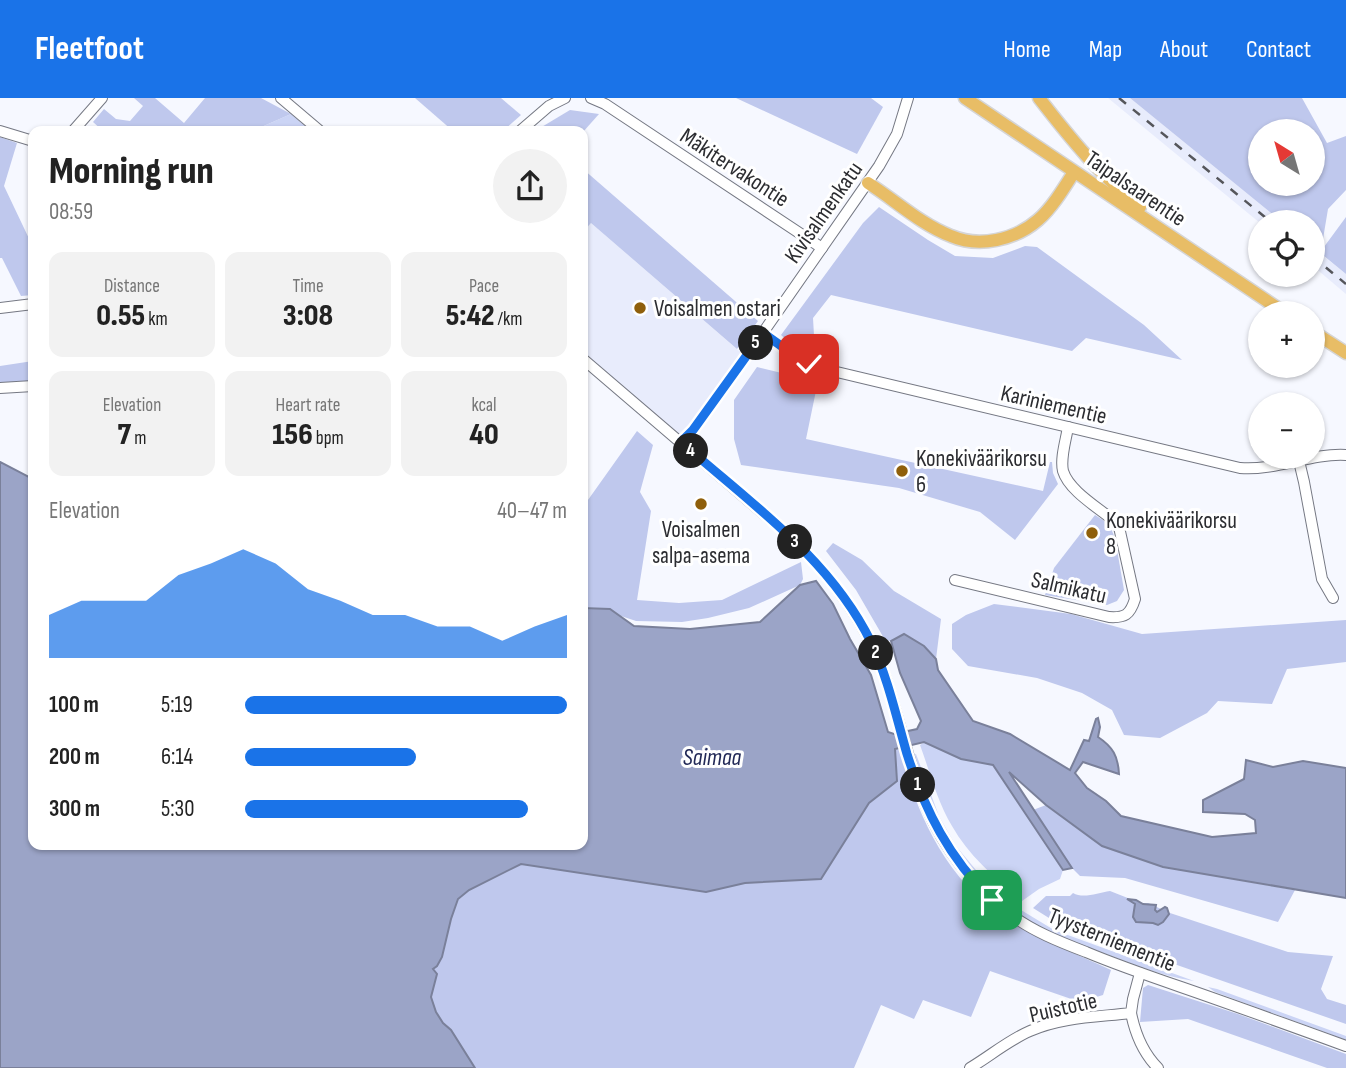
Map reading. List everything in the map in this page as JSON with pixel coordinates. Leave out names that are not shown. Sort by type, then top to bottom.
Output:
[{"type":"main road","name":"Taipalsaarentie","points":[[965,98],[1267,301]]},
{"type":"main road","points":[[1039,98],[1066,133],[1121,192],[1221,270]]},
{"type":"main road","points":[[868,183],[952,237],[986,242],[1007,238],[1038,220],[1074,172]]},
{"type":"main road","points":[[1325,339],[1346,353]]},
{"type":"street","points":[[77,126],[102,98]]},
{"type":"street","points":[[281,98],[314,126]]},
{"type":"street","points":[[526,126],[549,106],[565,98]]},
{"type":"street","name":"Mäkitervakontie","points":[[591,98],[822,248]]},
{"type":"street","name":"Kivisalmenkatu","points":[[681,442],[693,430],[868,183],[897,134],[908,98]]},
{"type":"street","points":[[0,131],[28,139]]},
{"type":"street","points":[[0,308],[28,305]]},
{"type":"street","name":"Kariniementie","points":[[763,333],[798,358],[820,368],[1248,469]]},
{"type":"street","name":"Tyysterniementie","points":[[588,363],[804,550],[841,594],[871,641],[926,807],[936,828],[965,871],[992,900],[1011,916],[1049,937],[1140,973],[1346,1046]]},
{"type":"street","points":[[0,388],[28,386]]},
{"type":"street","name":"Salmikatu","points":[[955,580],[1109,617],[1120,618],[1132,609],[1135,599],[1119,527],[1075,490],[1063,471],[1068,427]]},
{"type":"street","name":"Kariniementie","points":[[1325,456],[1346,454]]},
{"type":"street","points":[[1301,469],[1322,579],[1333,598]]},
{"type":"street","name":"Puistotie","points":[[970,1068],[1040,1027],[1084,1018],[1131,1013],[1140,973]]},
{"type":"street","points":[[1131,1013],[1138,1038],[1158,1068]]},
{"type":"shaded area","points":[[134,98],[155,98],[184,123],[205,98],[261,98],[291,114],[263,126],[97,126],[93,122],[104,109],[116,119],[130,121],[143,106]]},
{"type":"shaded area","points":[[415,98],[501,98],[521,115],[509,126],[447,126]]},
{"type":"shaded area","points":[[736,98],[871,98],[883,107],[857,154]]},
{"type":"shaded area","points":[[1108,98],[1130,98],[1267,210],[1248,210],[1248,213]]},
{"type":"shaded area","points":[[1130,98],[1302,98],[1314,119],[1248,119],[1248,194]]},
{"type":"shaded area","points":[[570,110],[599,114],[588,126],[543,126]]},
{"type":"shaded area","points":[[291,114],[305,126],[263,126]]},
{"type":"shaded area","points":[[1346,136],[1346,190],[1328,209],[1325,227],[1325,210],[1267,210],[1250,196],[1325,196],[1325,139],[1327,143]]},
{"type":"shaded area","points":[[0,137],[17,143],[4,186],[28,236],[28,295],[21,296],[0,258]]},
{"type":"shaded area","points":[[588,173],[758,321],[737,349],[591,223],[588,226]]},
{"type":"shaded area","points":[[879,207],[955,256],[993,258],[1025,246],[1037,247],[1144,325],[1182,360],[1086,338],[1072,351],[831,295],[813,318],[815,353],[800,352],[781,335],[863,223]]},
{"type":"shaded area","points":[[1346,217],[1346,274],[1325,257],[1325,246]]},
{"type":"shaded area","name":"Voisalmen ostari","points":[[591,223],[746,357],[681,442],[588,363],[588,226]]},
{"type":"shaded area","points":[[1325,257],[1346,274],[1346,294],[1325,276]]},
{"type":"shaded area","points":[[28,362],[28,392],[0,392],[0,366]]},
{"type":"shaded area","points":[[757,367],[790,375],[795,368],[818,381],[806,439],[1043,491],[1052,462],[1058,484],[1015,540],[980,512],[899,488],[741,465],[734,439],[734,400]]},
{"type":"shaded area","points":[[637,431],[653,445],[640,492],[651,511],[637,600],[679,603],[722,600],[801,562],[803,579],[800,585],[749,608],[682,622],[636,621],[610,609],[588,608],[588,500]]},
{"type":"shaded area","points":[[1095,515],[1109,524],[1115,538],[1124,590],[1117,601],[1107,605],[1045,595],[1054,568]]},
{"type":"shaded area","points":[[833,543],[862,560],[894,591],[941,619],[936,659],[924,646],[904,634],[891,641],[885,640],[856,590],[826,551]]},
{"type":"shaded area","points":[[994,604],[1071,614],[1142,634],[1346,620],[1346,662],[1287,669],[1272,704],[1218,701],[1207,713],[1160,738],[1124,735],[1112,710],[1082,693],[1037,678],[968,666],[952,649],[952,624],[966,615]]},
{"type":"shaded area","points":[[925,742],[961,759],[993,765],[1063,870],[1060,879],[1022,901],[984,866],[966,847],[942,807],[920,745]]},
{"type":"shaded area","points":[[901,748],[914,795],[924,818],[935,841],[964,883],[1014,923],[1111,970],[1103,995],[1080,1002],[990,971],[971,1017],[923,1000],[914,1019],[881,1005],[854,1068],[475,1068],[436,1012],[431,997],[437,975],[433,969],[442,957],[458,899],[469,890],[521,864],[706,892],[745,883],[821,879],[869,803],[897,781],[895,749]]},
{"type":"shaded area","points":[[916,754],[939,816],[956,846],[1002,897],[1054,930],[1194,981],[1146,969],[1058,936],[1020,915],[1003,902],[986,887],[957,853],[933,808],[913,755]]},
{"type":"shaded area","points":[[1046,805],[1102,846],[1163,867],[1295,890],[1278,922],[1125,878],[1080,876],[1033,810]]},
{"type":"shaded area","points":[[1110,891],[1288,952],[1333,956],[1321,989],[1327,999],[1346,1005],[1346,1024],[1057,923],[1033,908],[1046,896],[1070,896],[1073,893],[1086,896]]},
{"type":"shaded area","points":[[1148,985],[1238,1014],[1346,1054],[1346,1068],[1327,1068],[1188,1019],[1140,1022],[1143,988]]},
{"type":"shaded area","points":[[1208,987],[1346,1036],[1346,1040],[1215,992]]},
{"type":"water","name":"Saimaa","points":[[0,462],[28,476],[28,850],[588,850],[588,608],[610,609],[634,626],[690,629],[760,622],[800,585],[816,581],[833,604],[871,675],[888,732],[894,734],[917,729],[921,721],[900,673],[891,641],[904,634],[924,646],[936,659],[938,670],[973,721],[1010,734],[1070,770],[1084,740],[1089,741],[1098,718],[1098,737],[1114,752],[1119,774],[1083,762],[1075,773],[1087,788],[1121,816],[1212,837],[1256,833],[1255,820],[1245,814],[1203,812],[1203,800],[1244,779],[1246,760],[1273,767],[1303,761],[1346,768],[1346,898],[1163,867],[1102,846],[1046,805],[1009,772],[1072,868],[1063,870],[993,765],[961,759],[924,742],[895,749],[897,781],[869,803],[821,879],[745,883],[706,892],[521,864],[469,890],[458,899],[442,957],[433,969],[437,974],[431,997],[436,1012],[475,1068],[0,1068]]},
{"type":"water","points":[[1127,899],[1156,905],[1157,912],[1165,907],[1169,914],[1158,925],[1136,922],[1133,917],[1135,904]]},
{"type":"railway","points":[[1119,98],[1256,210]]},
{"type":"railway","points":[[1325,267],[1346,284]]},
{"type":"place","name":"Voisalmen ostari","points":[[640,308]]},
{"type":"place","name":"Konekiväärikorsu 6","points":[[902,471]]},
{"type":"place","name":"Voisalmen salpa-asema","points":[[701,504]]},
{"type":"place","name":"Konekiväärikorsu 8","points":[[1092,533]]},
{"type":"route","points":[[809,364],[763,333],[693,430],[681,442],[804,550],[841,594],[871,641],[880,662],[916,781],[936,828],[965,871],[992,900]]}]
